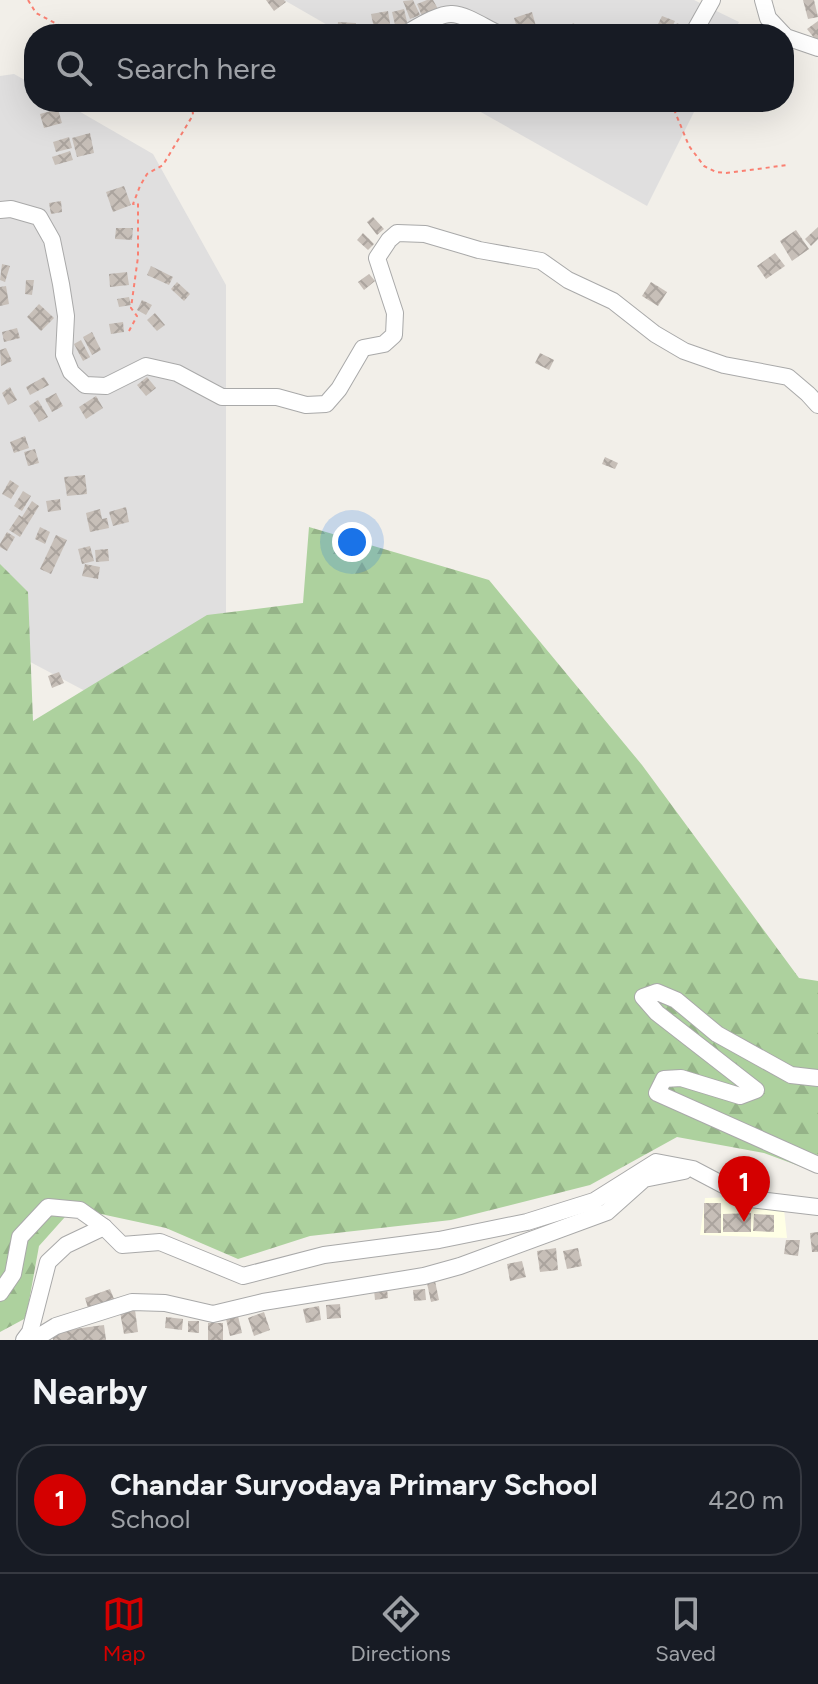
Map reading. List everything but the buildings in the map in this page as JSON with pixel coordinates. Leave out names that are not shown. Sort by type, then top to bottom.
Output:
[{"type":"street","points":[[699,24],[712,0]]},
{"type":"street","points":[[763,0],[768,18],[774,24]]},
{"type":"street","points":[[422,24],[451,13],[478,24]]},
{"type":"street","points":[[794,40],[818,48]]},
{"type":"street","points":[[0,210],[11,209],[39,217],[52,240],[66,316],[64,355],[71,372],[85,385],[106,386],[146,366],[177,373],[222,397],[277,397],[306,405],[326,404],[339,389],[363,348],[384,344],[394,335],[395,313],[377,258],[397,233],[425,234],[479,250],[541,261],[568,280],[613,301],[655,334],[684,351],[724,365],[788,377],[818,405]]},
{"type":"street","points":[[818,1078],[791,1075],[717,1034],[676,1000],[657,992],[643,997],[657,1013],[756,1090],[740,1096],[681,1078],[664,1079],[657,1093],[818,1165]]},
{"type":"street","points":[[0,1293],[13,1274],[20,1237],[48,1207],[80,1210],[122,1245],[160,1242],[243,1276],[324,1255],[439,1240],[527,1222],[594,1201],[656,1162],[693,1169],[750,1199],[818,1207]]},
{"type":"street","points":[[33,1340],[56,1326],[132,1302],[165,1303],[213,1314],[263,1302],[424,1276],[460,1266],[607,1212],[644,1179],[693,1169]]},
{"type":"street","points":[[24,1340],[30,1332],[48,1262],[66,1245],[104,1227]]},
{"type":"path","points":[[28,0],[36,13],[57,24]]},
{"type":"path","points":[[129,331],[137,316],[131,308],[138,257],[138,203],[133,204],[147,174],[163,165],[193,112]]},
{"type":"path","points":[[675,112],[689,146],[704,166],[716,172],[788,165]]},
{"type":"shaded area","points":[[284,0],[694,0],[739,22],[738,24],[326,24]]},
{"type":"shaded area","points":[[14,74],[24,80],[24,112],[80,112],[153,154],[226,285],[226,631],[87,692],[0,646],[0,76]]},
{"type":"shaded area","points":[[481,112],[694,112],[647,206]]},
{"type":"shaded area","points":[[737,1197],[784,1209],[787,1238],[700,1235],[705,1198]]},
{"type":"green space","points":[[309,527],[489,580],[642,765],[799,978],[818,981],[818,1173],[764,1153],[677,1137],[590,1185],[451,1220],[310,1236],[238,1259],[166,1228],[73,1208],[39,1246],[26,1318],[0,1332],[0,564],[28,592],[33,721],[207,615],[303,603]]},
{"type":"place","name":"Chandar Suryodaya Primary School","points":[[744,1222]]}]
